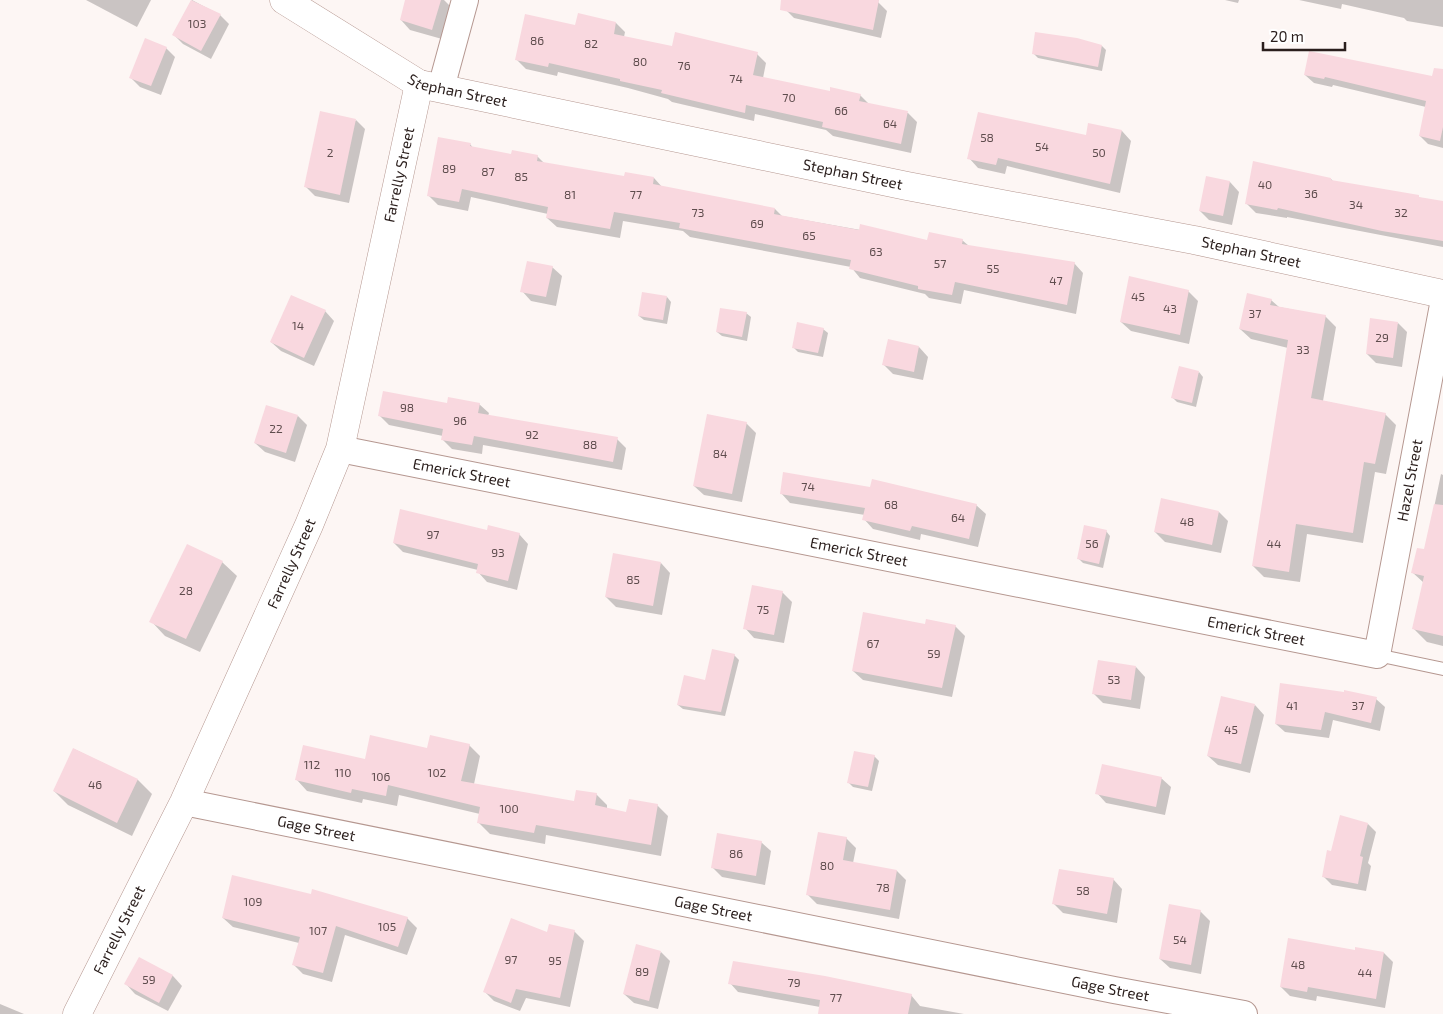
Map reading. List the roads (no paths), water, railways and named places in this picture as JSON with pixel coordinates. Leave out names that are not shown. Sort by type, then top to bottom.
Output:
[{"type":"street","name":"Stephan Street","points":[[284,0],[430,86],[907,186],[1194,240],[1443,294]]},
{"type":"street","name":"Farrelly Street","points":[[77,1014],[184,802],[310,525],[340,449],[430,86],[465,0]]},
{"type":"street","name":"Hazel Street","points":[[1377,655],[1443,305]]},
{"type":"street","name":"Emerick Street","points":[[340,449],[1377,655]]},
{"type":"street","name":"Gage Street","points":[[184,802],[1104,988],[1244,1014]]},
{"type":"lane","points":[[1377,655],[1443,669]]}]
